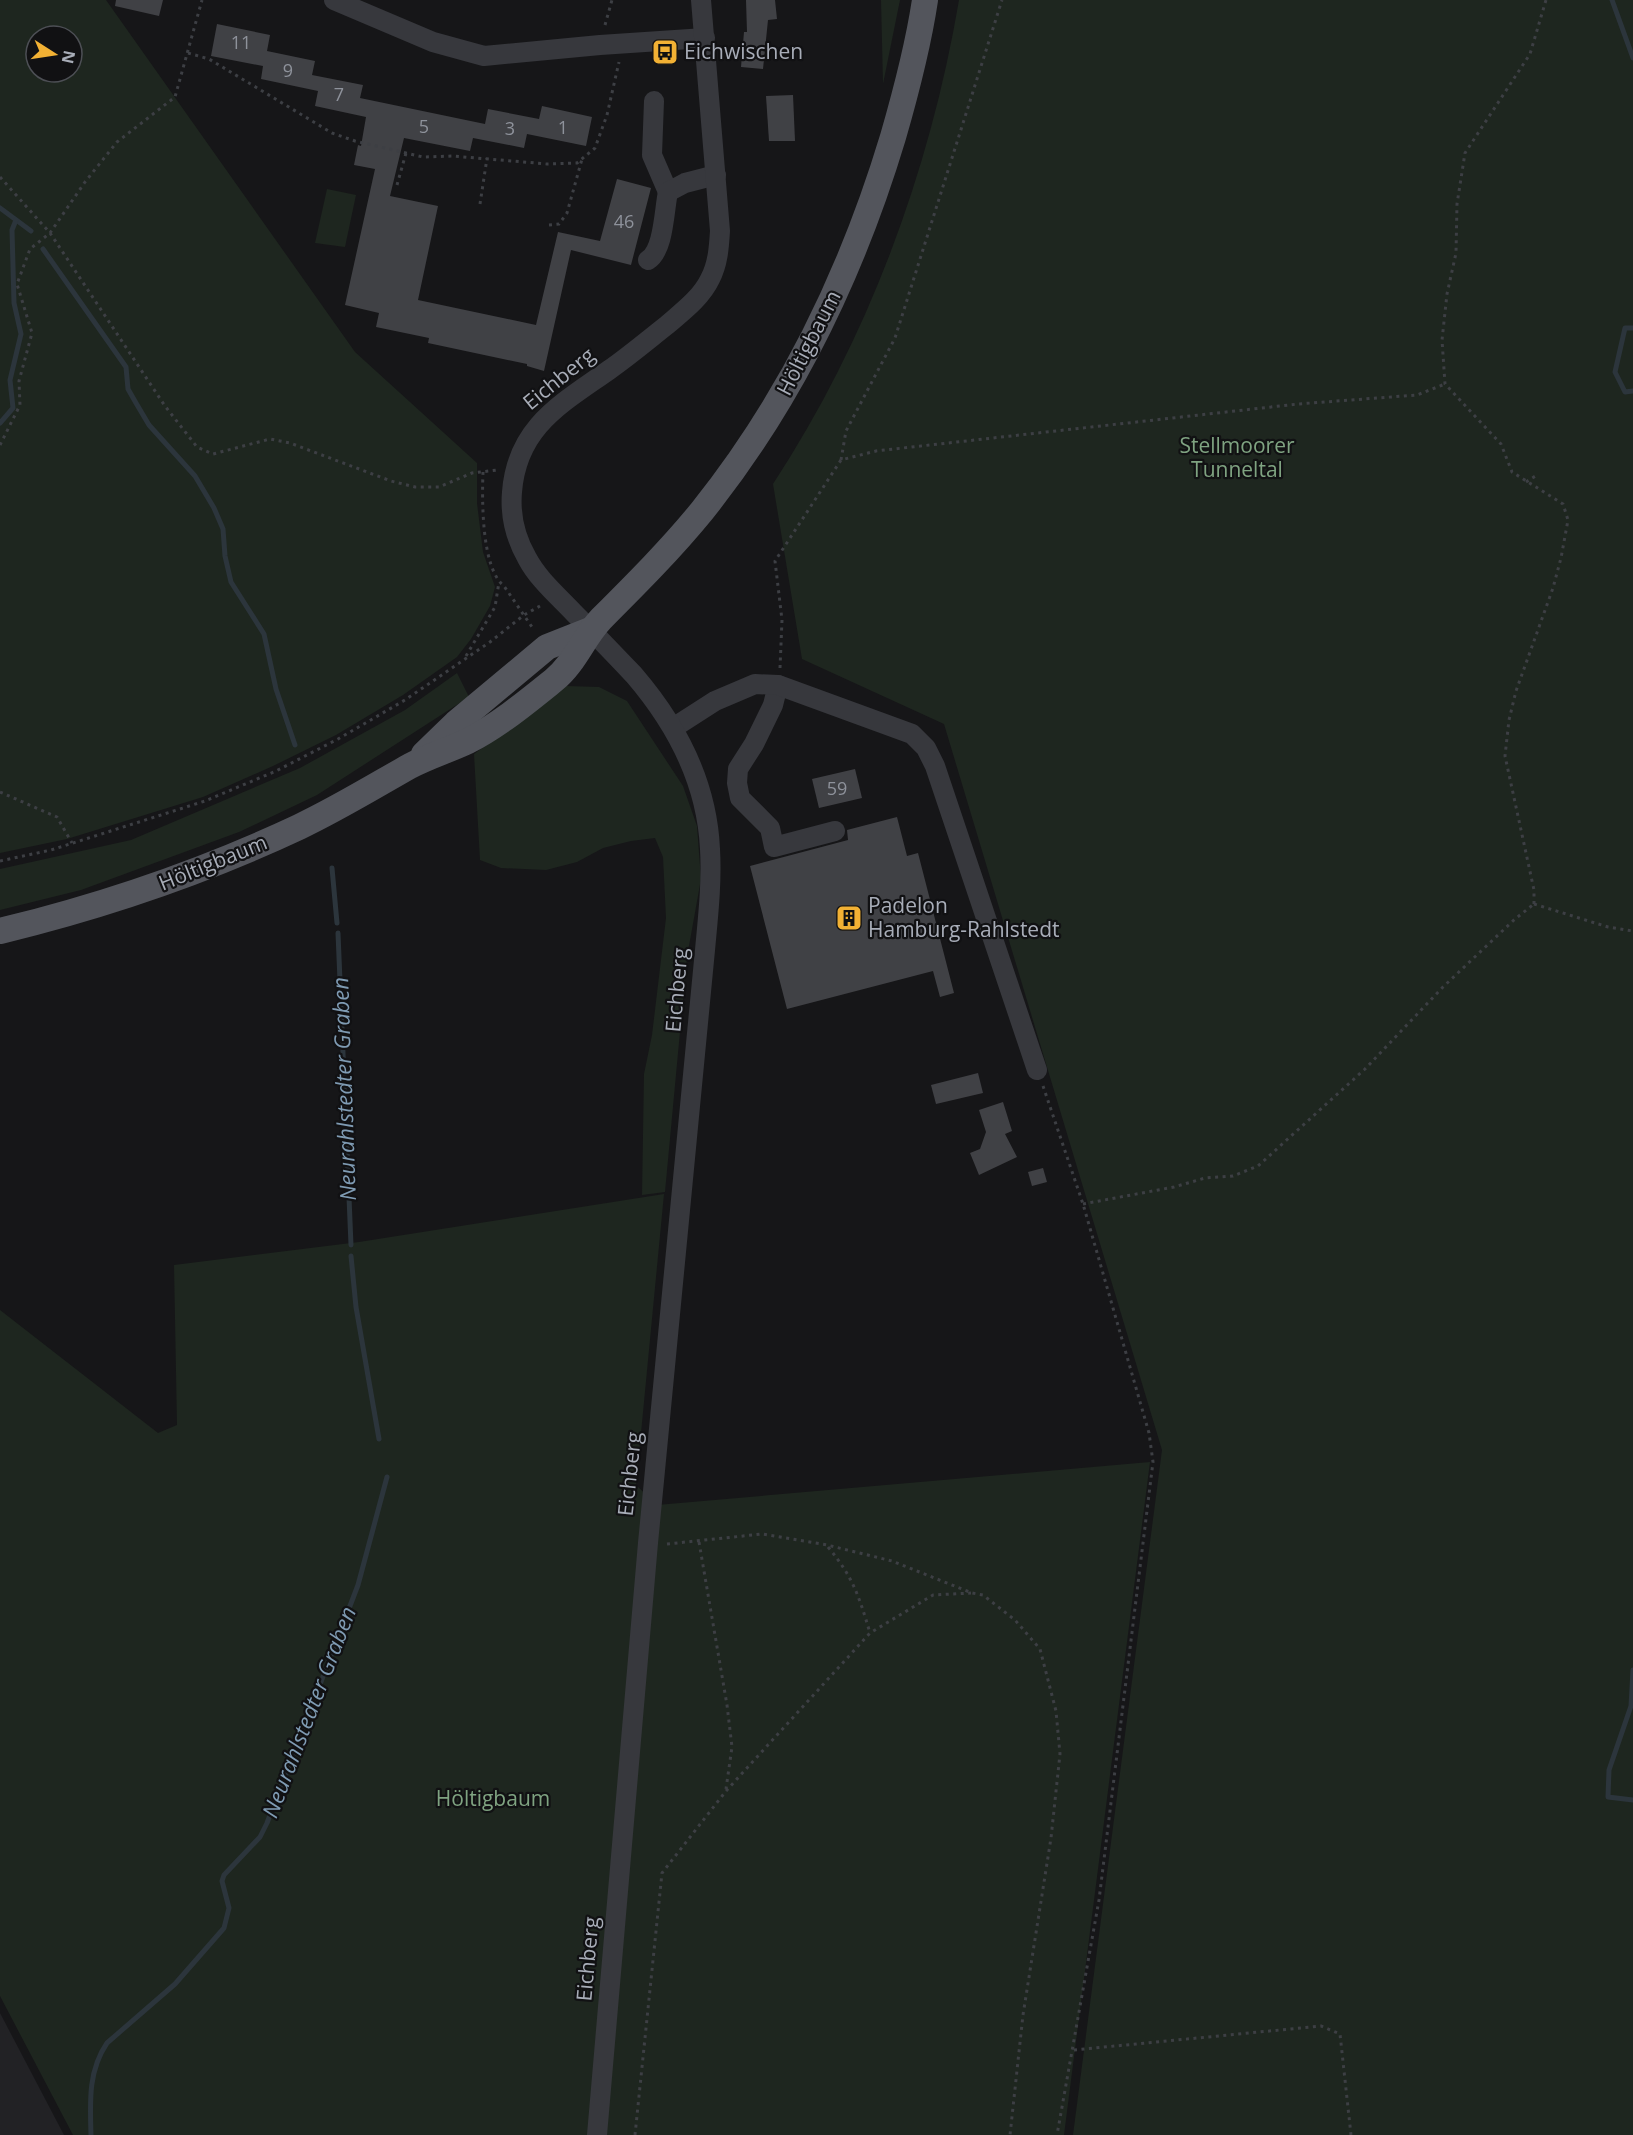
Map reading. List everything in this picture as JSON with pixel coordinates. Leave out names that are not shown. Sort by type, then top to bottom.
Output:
[{"type":"main road","name":"Höltigbaum","points":[[0,931],[101,904],[172,881],[301,826],[414,764],[471,739],[566,670],[590,630],[658,562],[703,509],[759,434],[800,364],[836,293],[880,179],[915,58],[925,0]]},
{"type":"main road","name":"Höltigbaum","points":[[414,764],[456,723],[547,647],[590,630]]},
{"type":"street","points":[[334,0],[434,42],[484,57],[600,45],[705,38]]},
{"type":"street","name":"Eichberg","points":[[597,2135],[638,1658],[710,885],[710,848],[702,799],[687,754],[673,728],[649,692],[536,573],[526,557],[515,529],[512,500],[514,473],[518,460],[534,430],[552,411],[629,356],[679,314],[701,293],[710,280],[718,256],[720,231],[701,0]]},
{"type":"street","points":[[648,260],[654,256],[660,245],[663,213],[668,192],[652,155],[654,101]]},
{"type":"street","points":[[668,192],[685,183],[716,175]]},
{"type":"street","points":[[673,728],[715,701],[755,684],[778,685],[912,734],[926,748],[935,766],[1037,1070]]},
{"type":"street","points":[[778,685],[773,705],[754,744],[738,769],[737,783],[740,798],[770,828],[774,847],[835,831]]},
{"type":"path","points":[[0,445],[20,405],[19,381],[32,333],[17,284],[30,249],[50,233],[85,182],[117,142],[175,97],[202,0]]},
{"type":"path","points":[[600,45],[612,0]]},
{"type":"path","points":[[778,685],[782,620],[775,561],[841,460],[846,431],[895,338],[1002,0]]},
{"type":"path","points":[[1534,904],[1534,890],[1505,756],[1509,720],[1516,691],[1553,588],[1568,520],[1563,504],[1512,472],[1501,444],[1445,384],[1442,340],[1447,294],[1456,253],[1457,204],[1465,153],[1530,54],[1546,0]]},
{"type":"path","points":[[188,53],[209,59],[332,133],[355,141],[423,157],[453,156],[547,164],[577,163],[595,148],[607,115],[624,43]]},
{"type":"path","points":[[397,185],[406,153]]},
{"type":"path","points":[[549,225],[559,224],[567,213],[583,158]]},
{"type":"path","points":[[480,204],[487,159]]},
{"type":"path","points":[[0,177],[50,233],[165,406],[197,447],[213,454],[270,439],[290,443],[415,488],[439,487],[472,473],[483,472],[482,504],[488,550],[499,582],[495,607],[465,658]]},
{"type":"path","points":[[841,460],[876,451],[900,448],[1298,404],[1417,395],[1445,384]]},
{"type":"path","points":[[1526,482],[1537,475]]},
{"type":"path","points":[[499,582],[547,647]]},
{"type":"path","points":[[0,861],[51,850],[205,801],[276,771],[338,739],[405,700],[490,642],[524,615],[558,597]]},
{"type":"path","points":[[0,792],[57,817],[72,843]]},
{"type":"path","points":[[1534,904],[1608,927],[1633,931]]},
{"type":"path","points":[[1083,1204],[1174,1187],[1204,1178],[1233,1176],[1258,1166],[1365,1069],[1443,987],[1534,904]]},
{"type":"path","points":[[1037,1070],[1083,1204],[1149,1433],[1154,1462],[1099,1900],[1058,2135]]},
{"type":"path","points":[[661,1544],[762,1534],[827,1545],[892,1561],[972,1593],[983,1595],[1015,1620],[1040,1649],[1056,1711],[1060,1754],[1051,1838],[1023,2015],[1010,2135]]},
{"type":"path","points":[[699,1542],[732,1747],[726,1791]]},
{"type":"path","points":[[827,1545],[844,1566],[859,1595],[870,1633]]},
{"type":"path","points":[[635,2135],[662,1873],[726,1791],[870,1633],[933,1595],[972,1593]]},
{"type":"path","points":[[1073,2050],[1321,2026],[1340,2034],[1351,2135]]},
{"type":"shaded area","points":[[0,2013],[64,2135],[0,2135]]},
{"type":"green space","points":[[0,0],[106,0],[355,352],[477,463],[477,503],[483,552],[495,587],[490,606],[471,639],[457,657],[403,695],[336,735],[203,797],[67,839],[0,853]]},
{"type":"green space","points":[[881,0],[900,0],[883,84]]},
{"type":"green space","name":"Stellmoorer Tunneltal","points":[[959,0],[1633,0],[1633,2135],[1073,2135],[1162,1450],[944,724],[802,659],[773,484],[807,429],[838,371],[891,252],[931,127],[947,64]]},
{"type":"green space","points":[[327,189],[356,195],[345,247],[315,243]]},
{"type":"green space","points":[[457,673],[469,697],[317,795],[239,832],[81,890],[0,910],[0,869],[131,840],[300,768],[405,710]]},
{"type":"green space","points":[[566,686],[599,687],[627,701],[683,786],[697,826],[701,879],[687,957],[665,1192],[642,1195],[644,1074],[652,1035],[666,918],[663,857],[655,838],[603,848],[577,862],[546,870],[501,868],[480,860],[474,754]]},
{"type":"green space","name":"Höltigbaum","points":[[664,1194],[636,1485],[657,1505],[1150,1462],[1064,2135],[73,2135],[0,1996],[0,1310],[158,1433],[177,1425],[174,1265],[359,1242]]},
{"type":"building","points":[[116,0],[163,0],[159,16],[115,6]]},
{"type":"building","points":[[746,0],[775,0],[777,19],[768,20],[763,69],[741,67],[744,32],[747,32]]},
{"type":"building","points":[[217,24],[270,35],[267,51],[315,61],[312,75],[363,85],[360,98],[485,124],[488,109],[539,119],[542,106],[592,117],[586,146],[527,134],[524,148],[473,138],[470,151],[404,138],[390,196],[438,206],[418,300],[536,325],[558,232],[600,241],[617,179],[651,188],[631,265],[571,250],[544,371],[527,366],[527,364],[428,343],[429,338],[376,327],[379,313],[345,305],[375,169],[354,165],[358,145],[361,146],[366,117],[315,106],[318,91],[261,79],[263,66],[211,56]]},
{"type":"building","points":[[793,95],[795,141],[769,141],[766,96]]},
{"type":"building","points":[[855,769],[862,798],[819,808],[812,779]]},
{"type":"building","name":"Padelon Hamburg-Rahlstedt","points":[[897,817],[907,856],[918,853],[954,993],[940,997],[933,971],[787,1009],[750,866],[848,840],[847,830]]},
{"type":"building","points":[[978,1073],[983,1093],[936,1104],[931,1085]]},
{"type":"building","points":[[1003,1102],[1012,1131],[1005,1134],[1017,1157],[979,1175],[970,1153],[980,1149],[986,1132],[979,1110]]},
{"type":"building","points":[[1043,1168],[1047,1182],[1032,1186],[1028,1172]]},
{"type":"waterway","points":[[1612,0],[1633,58]]},
{"type":"waterway","points":[[0,208],[31,231]]},
{"type":"waterway","points":[[0,423],[13,408],[10,380],[21,334],[14,303],[12,230],[16,220]]},
{"type":"waterway","points":[[43,249],[126,367],[128,389],[149,425],[195,476],[214,508],[223,529],[225,556],[231,582],[264,634],[276,689],[295,745]]},
{"type":"waterway","points":[[1633,328],[1625,328],[1615,372],[1625,392],[1633,391]]},
{"type":"waterway","name":"Neurahlstedter Graben","points":[[332,868],[337,923]]},
{"type":"waterway","name":"Neurahlstedter Graben","points":[[338,933],[351,1245]]},
{"type":"waterway","name":"Neurahlstedter Graben","points":[[351,1256],[356,1307],[379,1439]]},
{"type":"waterway","name":"Neurahlstedter Graben","points":[[91,2135],[91,2087],[96,2065],[107,2043],[175,1984],[224,1928],[229,1908],[222,1881],[224,1875],[260,1837],[267,1823],[358,1585],[387,1477]]},
{"type":"waterway","points":[[1633,1670],[1631,1706],[1609,1770],[1608,1797],[1633,1800]]},
{"type":"place","name":"Eichwischen","points":[[665,52]]},
{"type":"place","name":"Padelon Hamburg-Rahlstedt","points":[[849,918]]}]
